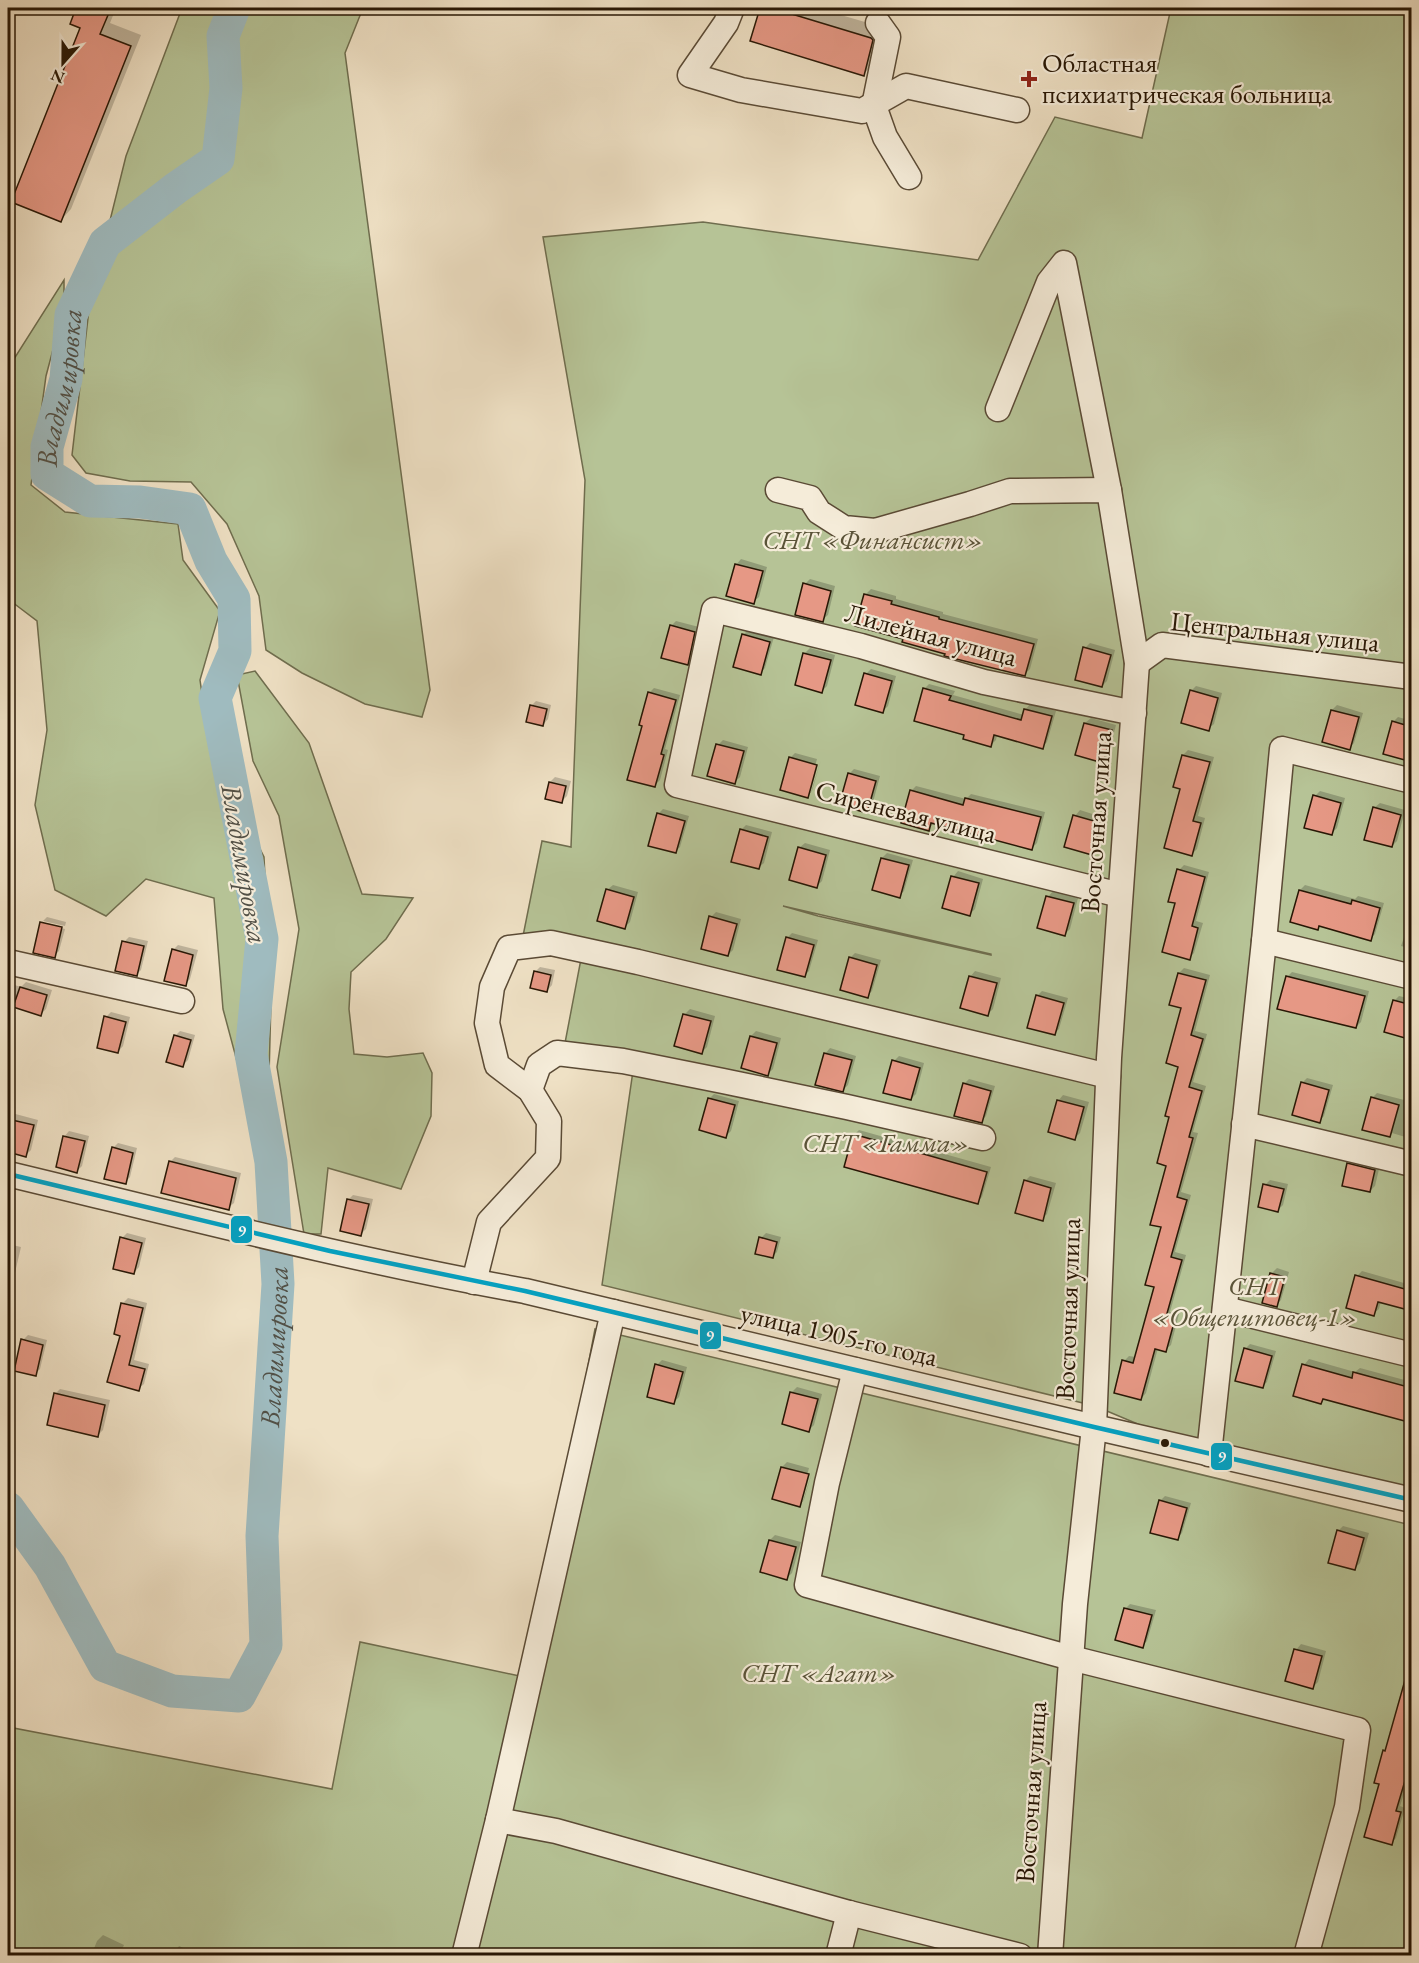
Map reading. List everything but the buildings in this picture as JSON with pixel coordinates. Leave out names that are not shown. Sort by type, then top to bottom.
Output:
[{"type":"street","points":[[732,8],[726,23],[690,75],[741,90],[862,111],[906,86],[1017,110]]},
{"type":"street","points":[[879,23],[888,37],[874,106],[885,137],[909,177]]},
{"type":"street","name":"Восточная улица","points":[[998,409],[1048,282],[1064,263],[1109,490],[1137,663],[1108,1076],[1094,1427],[1071,1658],[1050,1956]]},
{"type":"street","points":[[778,490],[810,498],[819,512],[844,528],[875,531],[1010,491],[1109,490]]},
{"type":"street","name":"Лилейная улица","points":[[677,785],[714,610],[861,646],[984,682],[1134,713]]},
{"type":"street","name":"Центральная улица","points":[[1137,663],[1162,645],[1412,677]]},
{"type":"street","points":[[1209,1454],[1264,941],[1282,749],[1412,781]]},
{"type":"street","name":"Сиреневая улица","points":[[677,785],[1120,895]]},
{"type":"street","points":[[1264,941],[1412,977]]},
{"type":"street","points":[[474,1282],[489,1222],[548,1158],[549,1121],[530,1090],[496,1065],[487,1023],[492,987],[509,948],[551,943],[1108,1076]]},
{"type":"street","points":[[8,962],[182,1001]]},
{"type":"street","points":[[530,1090],[539,1065],[557,1053],[622,1061],[847,1107],[983,1138]]},
{"type":"street","points":[[1244,1124],[1412,1164]]},
{"type":"street","name":"улица 1905-го года","points":[[8,1174],[245,1231],[474,1282],[525,1291],[1094,1427],[1412,1500]]},
{"type":"street","points":[[1225,1309],[1412,1354]]},
{"type":"street","points":[[464,1956],[498,1820],[613,1312]]},
{"type":"street","points":[[855,1370],[827,1483],[807,1585],[1071,1658],[1358,1730],[1347,1807],[1306,1956]]},
{"type":"street","points":[[498,1820],[556,1831],[849,1912],[1020,1956]]},
{"type":"street","points":[[838,1956],[849,1912]]},
{"type":"green space","points":[[182,8],[363,8],[345,53],[430,690],[422,717],[365,704],[302,673],[266,650],[259,596],[227,524],[191,482],[130,481],[86,473],[72,455],[90,301],[126,156]]},
{"type":"green space","points":[[1171,8],[1411,8],[1411,1500],[1209,1454],[1095,1406],[602,1285],[635,1057],[565,1043],[581,959],[522,941],[542,841],[571,847],[585,480],[543,237],[703,222],[978,260],[1055,117],[1142,138]],"holes":[[[783,906],[991,954],[818,916]]]},
{"type":"green space","points":[[64,280],[64,308],[46,376],[31,485],[65,512],[178,524],[183,560],[220,611],[200,680],[210,749],[264,857],[271,1000],[269,1077],[242,1080],[223,1009],[214,898],[146,879],[106,916],[55,890],[35,805],[47,730],[37,621],[8,599],[8,377],[12,362]]},
{"type":"green space","points":[[255,671],[309,743],[362,894],[413,898],[386,939],[351,972],[349,1009],[354,1054],[387,1057],[423,1053],[432,1073],[431,1116],[401,1189],[328,1168],[321,1234],[304,1234],[277,1067],[299,929],[279,816],[253,761],[237,675]]},
{"type":"green space","name":"СНТ «Агат»","points":[[595,1329],[1411,1525],[1411,1955],[8,1955],[8,1727],[332,1789],[360,1642],[529,1678]]},
{"type":"waterway","name":"Владимировка","points":[[8,1508],[50,1566],[105,1666],[172,1691],[239,1696],[266,1645],[262,1536],[278,1284],[271,1162],[251,1054],[262,939],[215,698],[235,651],[234,599],[211,561],[190,509],[140,502],[90,501],[47,474],[47,447],[66,379],[71,315],[105,243],[218,159],[226,88],[223,36],[234,8]]},
{"type":"transit line","name":"9","points":[[8,1174],[330,1251],[525,1291],[1094,1427],[1412,1500]]},
{"type":"place","name":"Областная психиатрическая больница","points":[[1029,79]]},
{"type":"park label","name":"СНТ «Финансист»","points":[[873,540]]},
{"type":"park label","name":"СНТ «Гамма»","points":[[886,1143]]},
{"type":"park label","name":"СНТ «Общепитовец-1»","points":[[1255,1302]]}]
